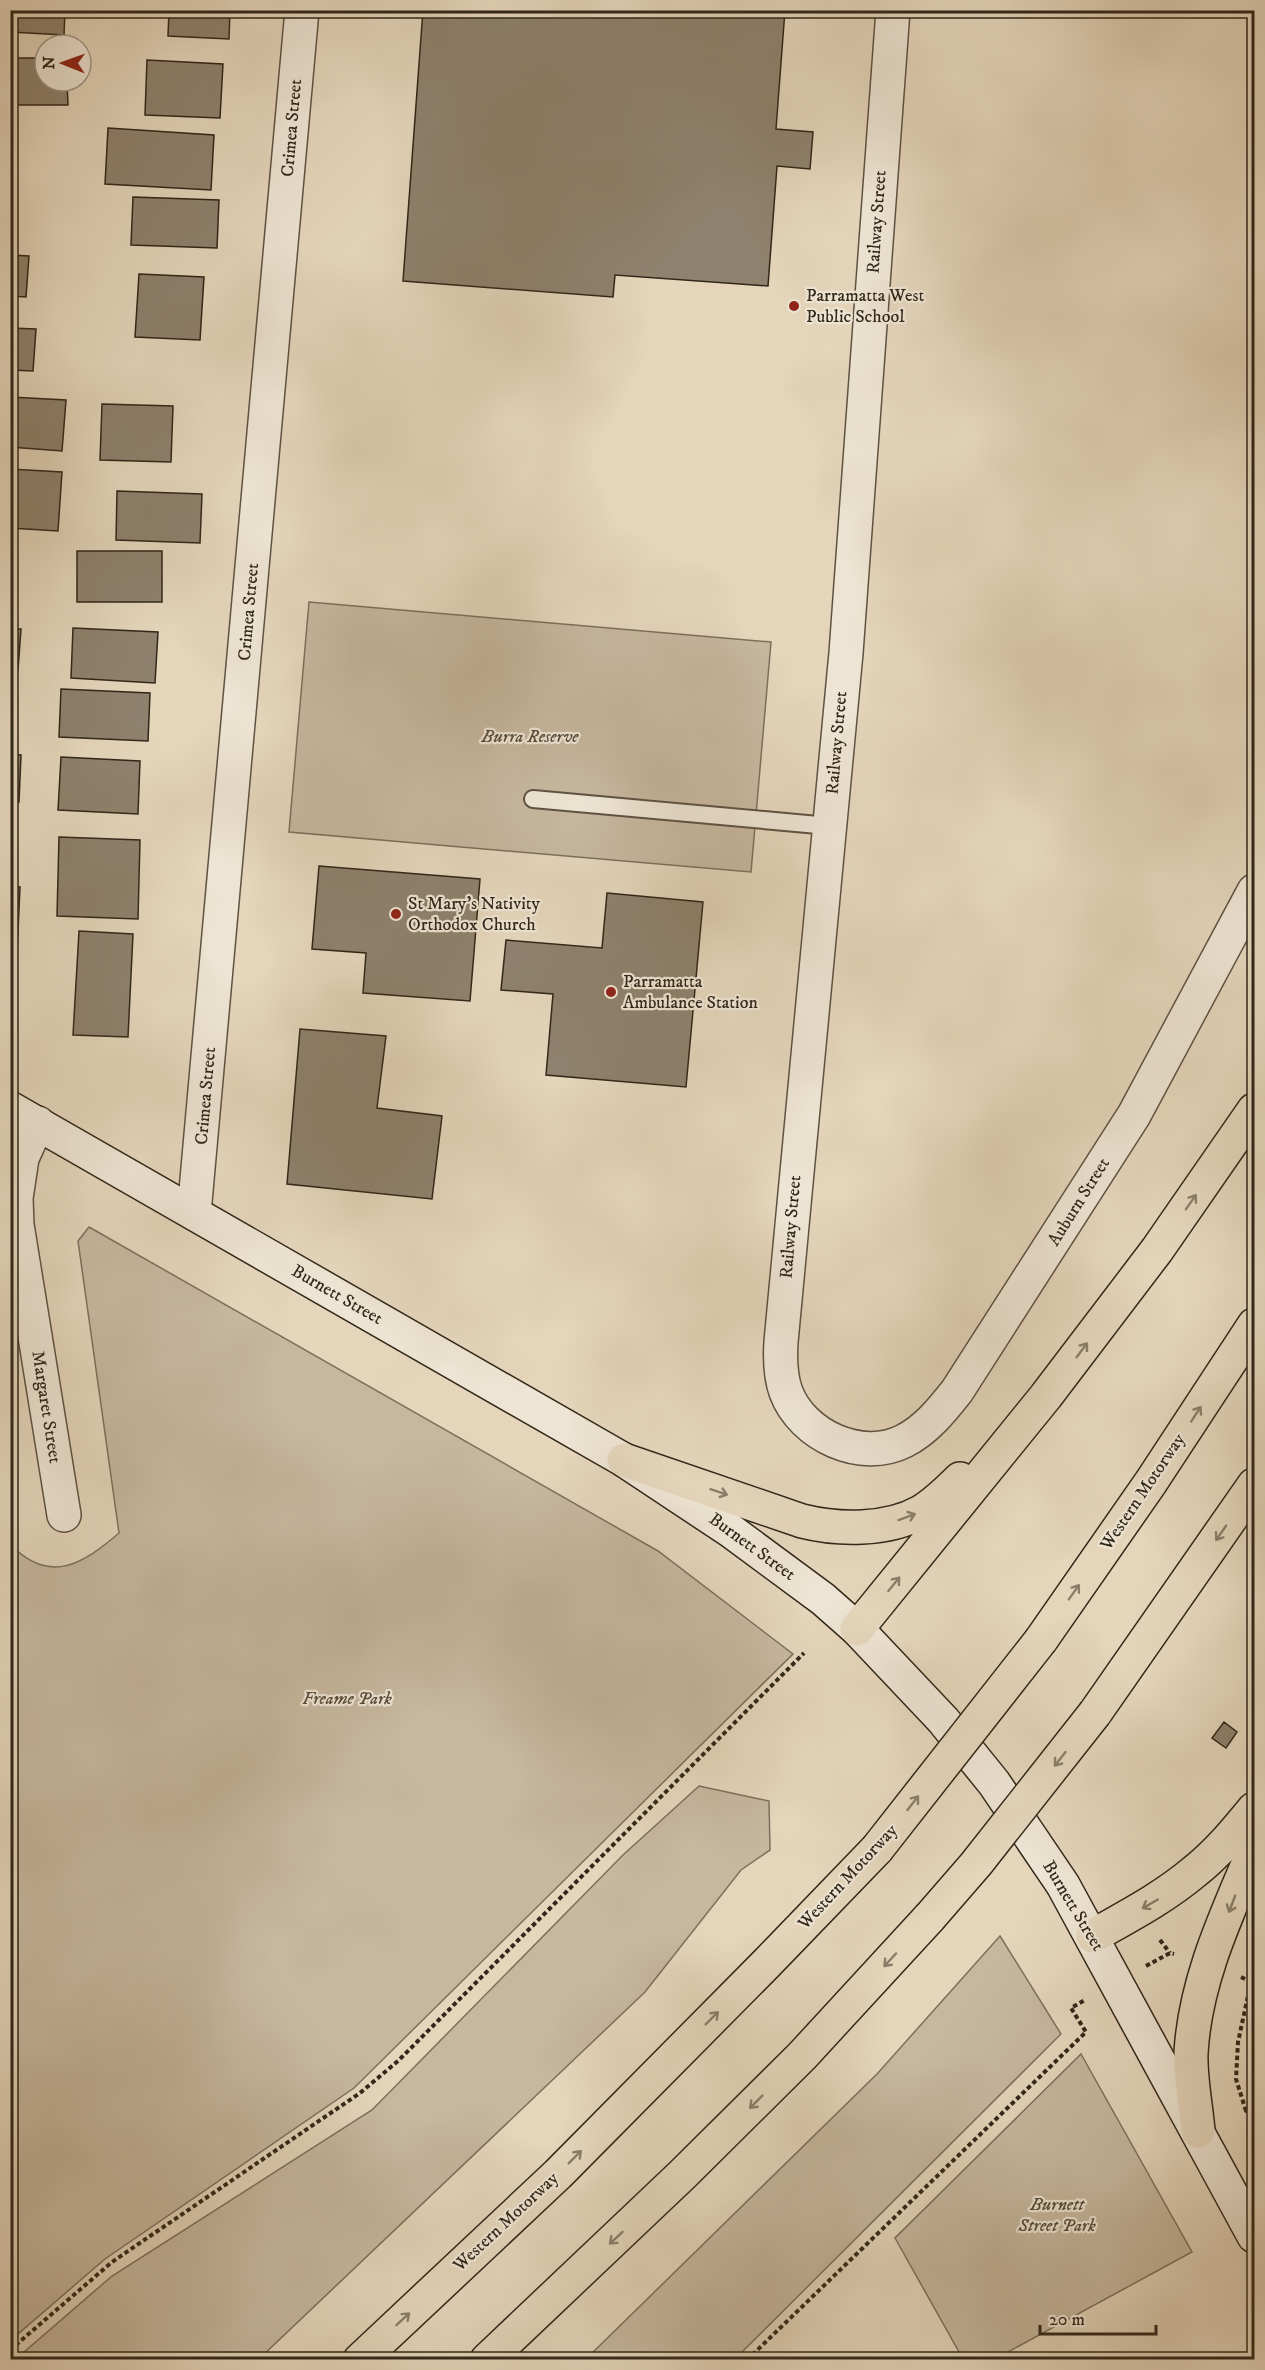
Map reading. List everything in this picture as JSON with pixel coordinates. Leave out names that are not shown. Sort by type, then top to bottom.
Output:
[{"type":"highway","points":[[857,1629],[1046,1396],[1157,1250],[1254,1110]]},
{"type":"highway","name":"Western Motorway","points":[[360,2360],[558,2174],[877,1849],[1041,1640],[1151,1482],[1254,1326]]},
{"type":"highway","points":[[624,1460],[802,1521],[844,1528],[872,1525],[903,1519],[920,1512],[938,1499],[1046,1396]]},
{"type":"highway","points":[[487,2360],[682,2175],[802,2056],[930,1917],[976,1864],[1095,1713],[1254,1485]]},
{"type":"highway","points":[[1093,1936],[1159,1899],[1195,1872],[1227,1841],[1254,1809]]},
{"type":"highway","points":[[1198,2131],[1191,2055],[1195,2019],[1207,1965],[1254,1850]]},
{"type":"street","name":"Crimea Street","points":[[194,1213],[302,10]]},
{"type":"street","name":"Railway Street","points":[[845,1445],[825,1436],[811,1426],[795,1409],[786,1391],[780,1362],[802,1095],[846,653],[893,10]]},
{"type":"street","name":"Auburn Street","points":[[845,1445],[863,1448],[903,1442],[924,1428],[957,1391],[1134,1115],[1254,891]]},
{"type":"street","name":"Burnett Street","points":[[24,1115],[624,1460],[731,1531],[823,1599],[857,1629],[943,1720],[994,1783],[1063,1885],[1093,1936],[1254,2236]]},
{"type":"street","name":"Margaret Street","points":[[24,1115],[22,1158],[16,1198],[16,1225],[64,1515]]},
{"type":"lane","points":[[533,799],[829,826]]},
{"type":"path","points":[[10,2350],[112,2262],[360,2092],[398,2061],[804,1653]]},
{"type":"path","points":[[747,2360],[1086,2032],[1071,2008],[1170,1953],[1251,1982]]},
{"type":"path","points":[[1254,1975],[1238,2042],[1236,2079],[1246,2111],[1254,2099]]},
{"type":"green space","name":"Burra Reserve","points":[[309,602],[771,642],[751,872],[289,832]]},
{"type":"green space","name":"Freame Park","points":[[89,1227],[658,1551],[793,1654],[354,2088],[105,2259],[11,2340],[11,1545],[25,1557],[39,1564],[53,1567],[66,1566],[92,1554],[119,1533],[78,1241]]},
{"type":"green space","points":[[699,1786],[769,1801],[770,1850],[741,1870],[645,1992],[259,2359],[16,2359],[112,2276],[372,2110],[623,1855]]},
{"type":"green space","points":[[1000,1936],[1061,2034],[735,2359],[586,2359],[877,2074]]},
{"type":"green space","name":"Burnett Street Park","points":[[1081,2054],[1192,2252],[995,2359],[963,2359],[895,2238]]},
{"type":"building","points":[[10,10],[65,10],[64,33],[10,32]]},
{"type":"building","points":[[169,10],[230,10],[229,39],[168,36]]},
{"type":"building","points":[[423,10],[785,10],[776,129],[813,132],[810,169],[777,166],[768,286],[615,275],[613,297],[403,281]]},
{"type":"building","points":[[10,58],[33,58],[33,93],[68,93],[68,105],[10,105]]},
{"type":"building","points":[[147,60],[223,64],[220,118],[145,115]]},
{"type":"building","points":[[108,128],[214,135],[211,190],[105,184]]},
{"type":"building","points":[[133,197],[219,200],[217,248],[131,245]]},
{"type":"building","points":[[10,255],[29,256],[26,297],[10,296]]},
{"type":"building","points":[[139,274],[204,277],[200,340],[135,337]]},
{"type":"building","points":[[10,328],[36,329],[33,371],[10,370]]},
{"type":"building","points":[[10,397],[66,400],[62,451],[10,447]]},
{"type":"building","points":[[102,404],[173,406],[171,462],[100,460]]},
{"type":"building","points":[[10,469],[62,472],[58,531],[10,528]]},
{"type":"building","points":[[117,491],[202,494],[200,543],[116,540]]},
{"type":"building","points":[[77,551],[162,551],[162,602],[77,602]]},
{"type":"building","points":[[73,628],[158,632],[155,683],[71,678]]},
{"type":"building","points":[[10,629],[21,629],[18,670],[10,669]]},
{"type":"building","points":[[61,689],[150,693],[148,741],[59,737]]},
{"type":"building","points":[[10,754],[21,755],[19,802],[10,802]]},
{"type":"building","points":[[61,757],[140,761],[138,814],[58,810]]},
{"type":"building","points":[[59,837],[140,840],[138,919],[57,916]]},
{"type":"building","name":"St Mary's Nativity Orthodox Church","points":[[319,866],[480,879],[470,1001],[363,993],[366,953],[312,949]]},
{"type":"building","points":[[10,886],[20,887],[16,976],[10,976]]},
{"type":"building","name":"Parramatta Ambulance Station","points":[[607,893],[703,902],[686,1087],[546,1075],[553,994],[501,990],[506,940],[602,948]]},
{"type":"building","points":[[79,931],[133,934],[128,1037],[73,1035]]},
{"type":"building","points":[[300,1029],[386,1036],[377,1108],[442,1116],[432,1199],[287,1184]]},
{"type":"building","points":[[1224,1722],[1237,1732],[1226,1748],[1212,1738]]},
{"type":"place","name":"Parramatta West Public School","points":[[794,306]]},
{"type":"place","name":"St Mary's Nativity Orthodox Church","points":[[396,914]]},
{"type":"place","name":"Parramatta Ambulance Station","points":[[611,992]]}]
